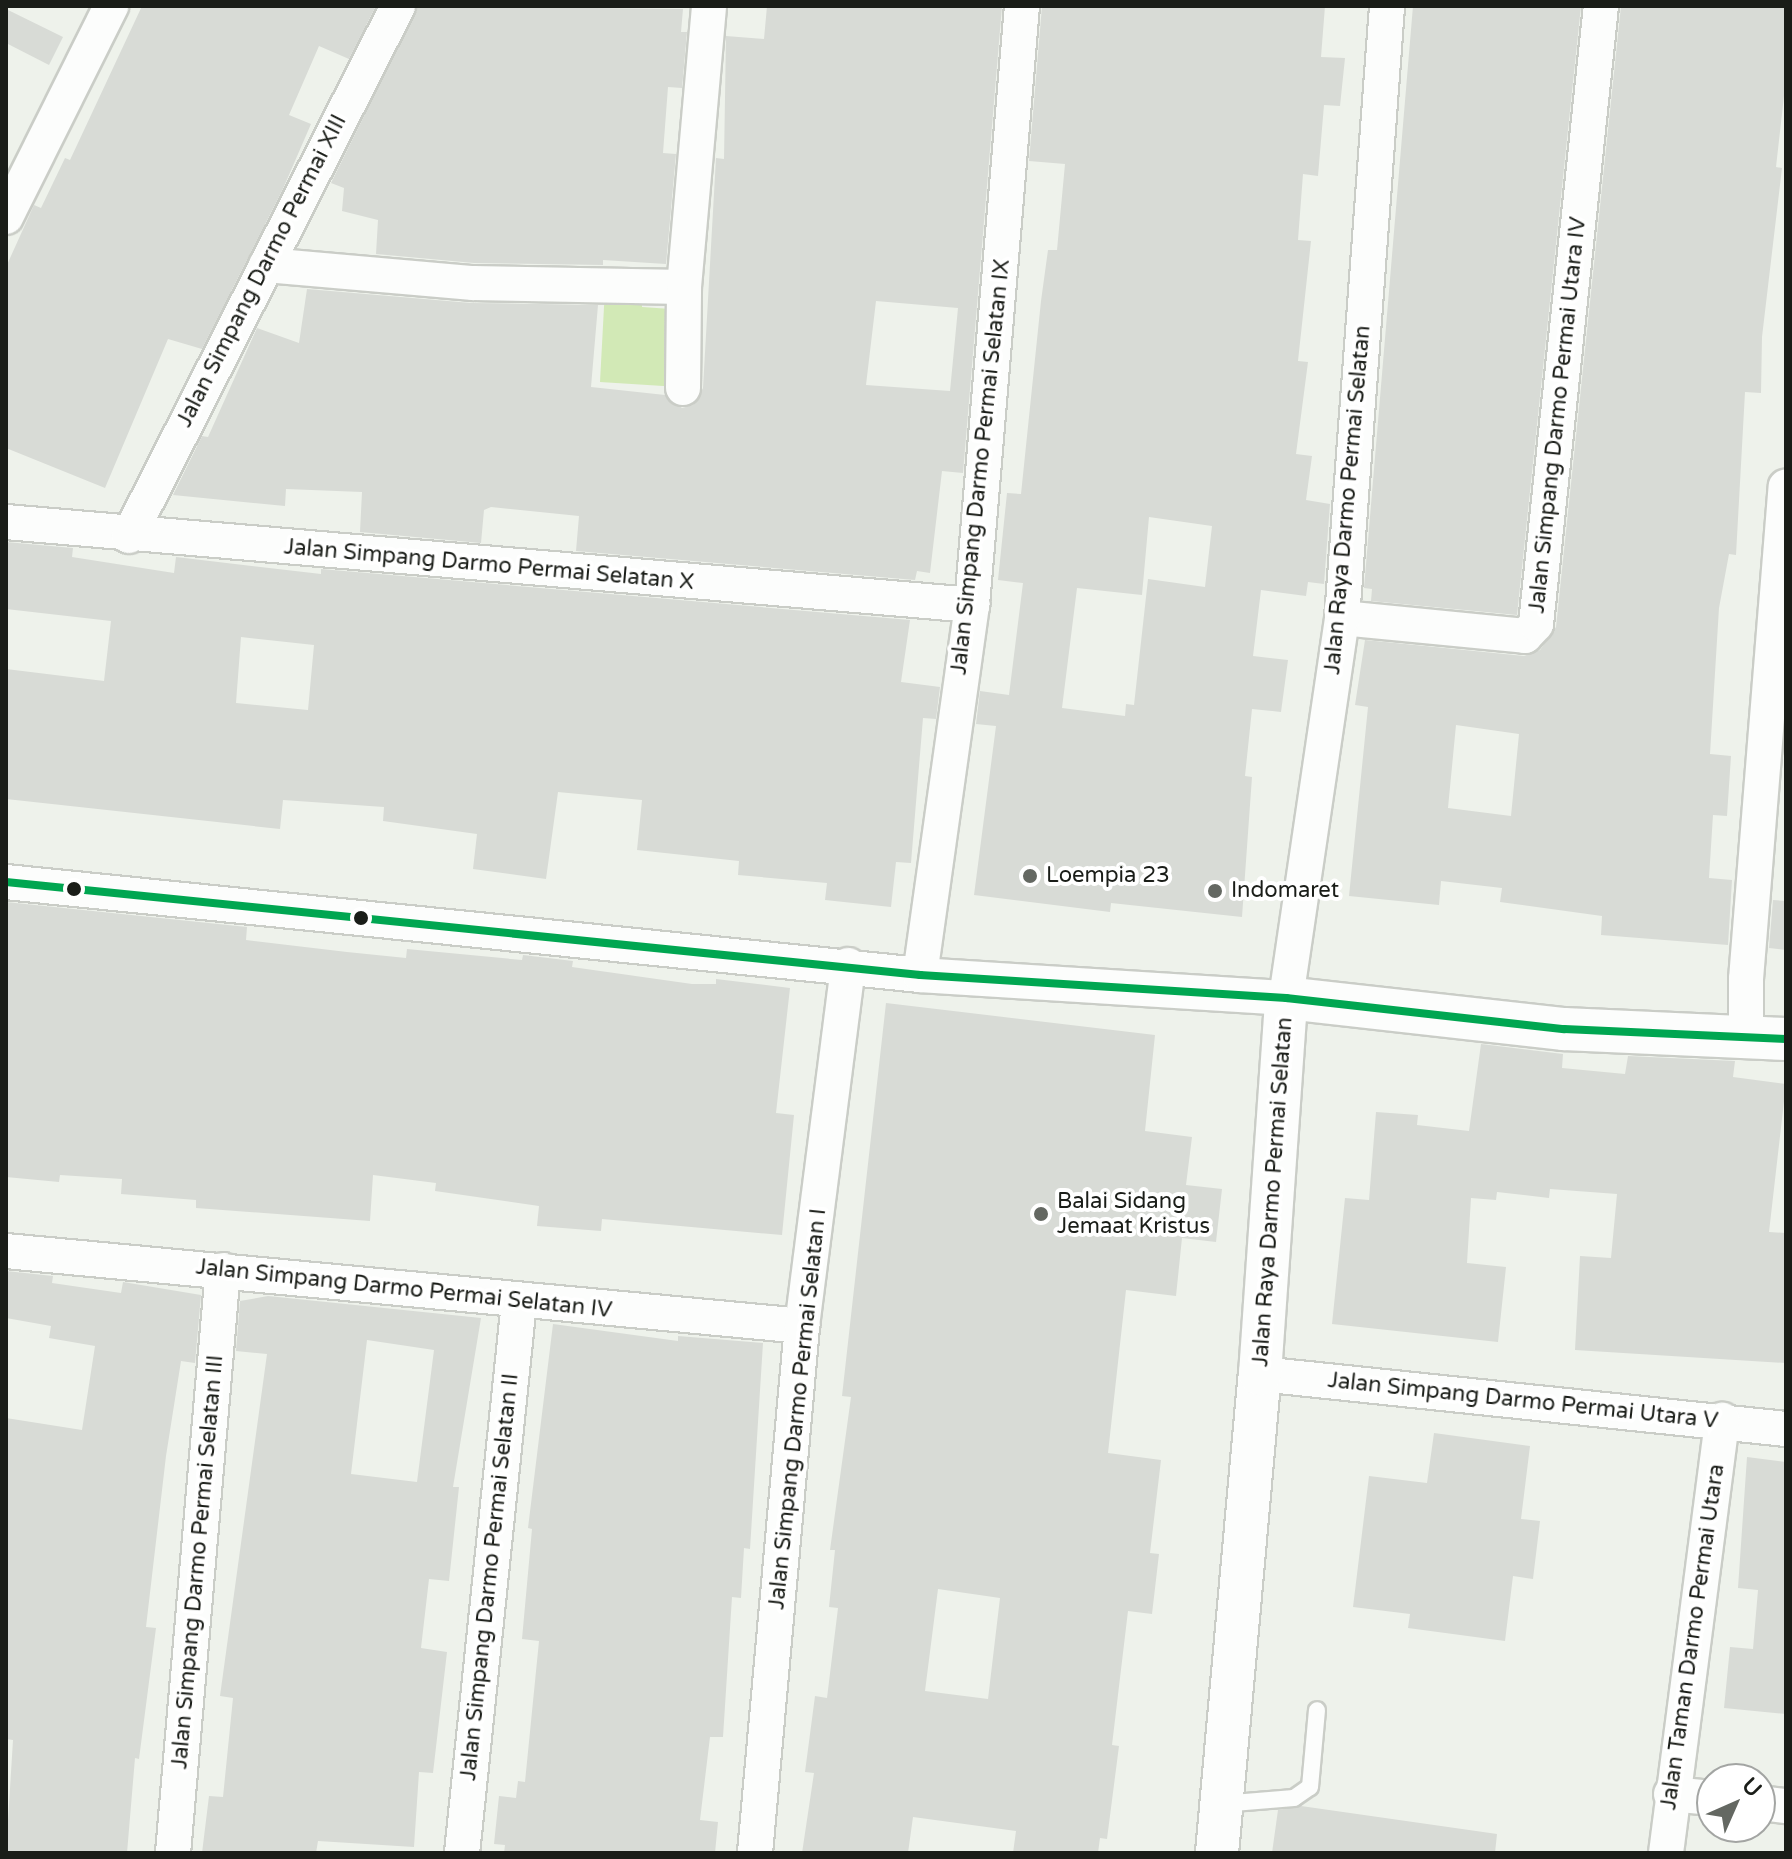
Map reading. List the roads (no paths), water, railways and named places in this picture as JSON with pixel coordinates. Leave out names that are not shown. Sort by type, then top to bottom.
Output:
[{"type":"street","points":[[6,217],[111,6]]},
{"type":"street","name":"Jalan Simpang Darmo Permai XIII","points":[[129,536],[398,6]]},
{"type":"street","points":[[683,388],[684,287],[709,6]]},
{"type":"street","name":"Jalan Simpang Darmo Permai Selatan IX","points":[[920,975],[972,605],[1022,6]]},
{"type":"street","name":"Jalan Raya Darmo Permai Selatan","points":[[1217,1853],[1260,1374],[1286,998],[1342,618],[1387,6]]},
{"type":"street","name":"Jalan Simpang Darmo Permai Utara IV","points":[[1342,618],[1525,636],[1536,624],[1601,6]]},
{"type":"street","points":[[266,265],[473,283],[684,287]]},
{"type":"street","points":[[6,882],[848,965],[920,975],[1286,998],[1564,1029],[1766,1037],[1746,979],[1786,487]]},
{"type":"street","name":"Jalan Simpang Darmo Permai Selatan X","points":[[6,522],[129,536],[972,605]]},
{"type":"street","name":"Jalan Simpang Darmo Permai Selatan I","points":[[755,1853],[802,1326],[848,965]]},
{"type":"street","name":"Jalan Simpang Darmo Permai Selatan IV","points":[[6,1251],[223,1270],[519,1302],[802,1326]]},
{"type":"street","name":"Jalan Simpang Darmo Permai Selatan III","points":[[173,1853],[223,1270]]},
{"type":"street","name":"Jalan Simpang Darmo Permai Selatan II","points":[[462,1853],[519,1302]]},
{"type":"street","name":"Jalan Simpang Darmo Permai Utara V","points":[[1260,1374],[1786,1429]]},
{"type":"street","name":"Jalan Taman Darmo Permai Utara","points":[[1666,1853],[1671,1794],[1722,1420]]},
{"type":"street","points":[[1671,1794],[1696,1796]]},
{"type":"lane","points":[[1221,1804],[1294,1798],[1310,1787],[1317,1710]]},
{"type":"place","name":"Loempia 23","points":[[1030,876]]},
{"type":"place","name":"Indomaret","points":[[1215,891]]},
{"type":"place","name":"Balai Sidang Jemaat Kristus","points":[[1041,1214]]}]
